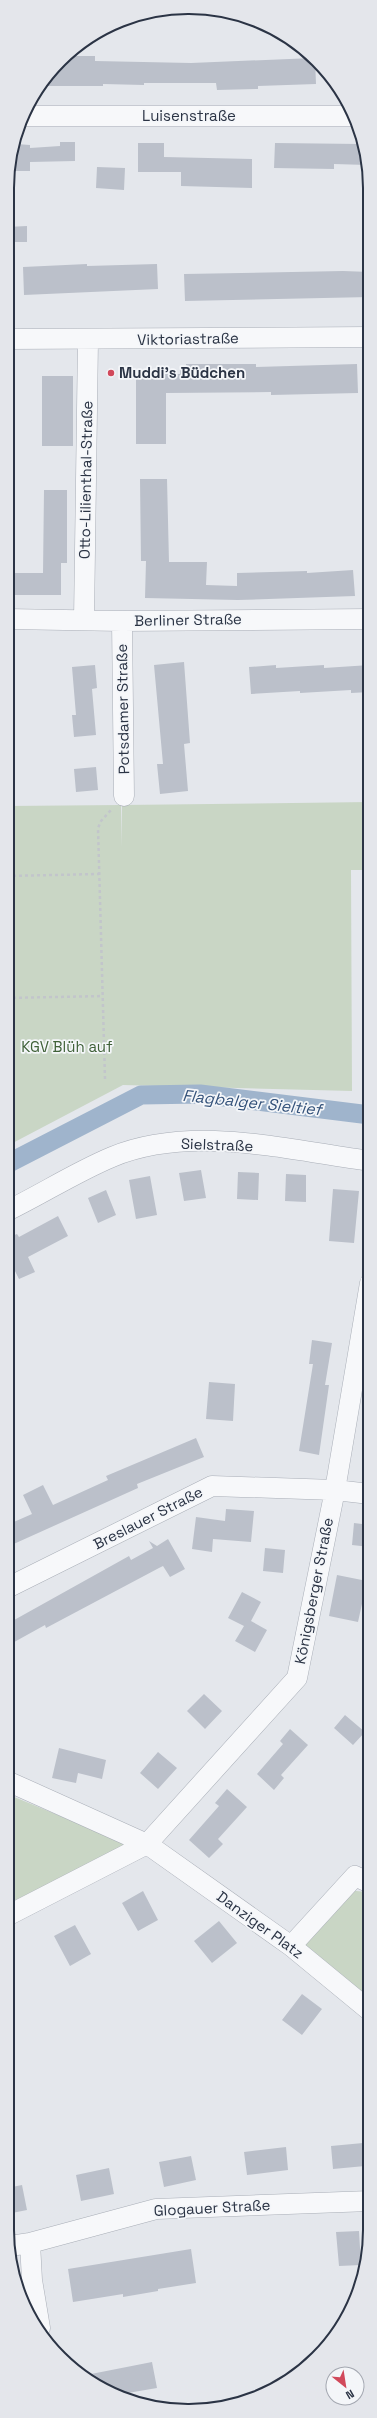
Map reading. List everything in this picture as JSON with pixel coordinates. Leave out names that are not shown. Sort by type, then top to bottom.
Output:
[{"type":"street","name":"Luisenstraße","points":[[30,116],[347,116]]},
{"type":"street","name":"Viktoriastraße","points":[[14,339],[88,340],[363,337]]},
{"type":"street","name":"Otto-Lilienthal-Straße","points":[[84,620],[88,340]]},
{"type":"street","name":"Berliner Straße","points":[[14,619],[122,621],[363,619]]},
{"type":"street","name":"Potsdamer Straße","points":[[122,621],[124,796]]},
{"type":"street","name":"Sielstraße","points":[[14,1207],[112,1157],[154,1145],[198,1141],[245,1145],[363,1160]]},
{"type":"street","name":"Königsberger Straße","points":[[147,1844],[297,1678],[335,1490],[363,1324]]},
{"type":"street","name":"Breslauer Straße","points":[[14,1585],[212,1486],[335,1490],[363,1493]]},
{"type":"street","name":"Danziger Platz","points":[[14,1785],[147,1844],[291,1946],[363,2005]]},
{"type":"street","points":[[14,1912],[147,1844]]},
{"type":"street","points":[[291,1946],[355,1876],[363,1880]]},
{"type":"street","name":"Glogauer Straße","points":[[14,2245],[30,2243],[156,2209],[363,2201]]},
{"type":"street","points":[[30,2243],[25,2281],[36,2314]]},
{"type":"path","points":[[105,1079],[98,828],[101,821],[122,801],[124,796]]},
{"type":"path","points":[[14,876],[99,874]]},
{"type":"path","points":[[14,998],[103,996]]},
{"type":"green space","name":"KGV Blüh auf","points":[[363,802],[363,870],[351,870],[352,1091],[123,1085],[14,1142],[14,806],[121,805],[122,847],[122,805]]},
{"type":"green space","points":[[14,1797],[123,1842],[130,1849],[14,1904]]},
{"type":"green space","points":[[346,1890],[363,1892],[363,1999],[305,1953],[306,1934]]},
{"type":"building","points":[[74,56],[95,56],[95,61],[191,63],[305,58],[315,68],[316,84],[258,86],[258,89],[217,90],[216,83],[144,83],[144,85],[103,84],[103,86],[47,86],[57,73]]},
{"type":"building","points":[[60,142],[75,142],[75,161],[30,162],[30,171],[15,171],[20,144],[30,145],[30,148],[60,146]]},
{"type":"building","points":[[138,143],[164,143],[164,157],[252,159],[252,188],[181,186],[181,172],[138,172]]},
{"type":"building","points":[[275,143],[357,144],[362,165],[334,164],[334,169],[274,168]]},
{"type":"building","points":[[97,167],[125,168],[124,190],[96,188]]},
{"type":"building","points":[[27,226],[27,242],[14,242],[14,227]]},
{"type":"building","points":[[87,264],[87,266],[157,264],[158,289],[24,295],[23,267]]},
{"type":"building","points":[[363,272],[363,297],[185,301],[184,274]]},
{"type":"building","points":[[186,364],[256,364],[256,367],[357,364],[358,393],[271,395],[271,392],[166,393],[166,444],[136,444],[136,374],[180,374],[180,370],[186,369]]},
{"type":"building","points":[[42,376],[73,376],[73,446],[42,446]]},
{"type":"building","points":[[140,479],[167,479],[169,562],[207,562],[206,585],[237,586],[237,573],[307,571],[307,573],[353,570],[355,596],[238,600],[145,598],[146,561],[141,561]]},
{"type":"building","points":[[44,490],[67,490],[67,563],[61,563],[61,595],[14,595],[14,573],[43,573]]},
{"type":"building","points":[[184,662],[190,743],[184,744],[188,791],[160,794],[157,764],[163,764],[154,665]]},
{"type":"building","points":[[95,665],[97,688],[92,689],[96,735],[74,737],[72,715],[76,715],[72,667]]},
{"type":"building","points":[[276,665],[276,668],[324,665],[324,668],[363,665],[363,692],[351,693],[351,690],[251,694],[249,667]]},
{"type":"building","points":[[96,767],[98,790],[76,792],[74,769]]},
{"type":"building","points":[[201,1170],[206,1198],[184,1201],[179,1173]]},
{"type":"building","points":[[238,1172],[259,1173],[258,1200],[237,1199]]},
{"type":"building","points":[[286,1174],[306,1175],[306,1202],[285,1201]]},
{"type":"building","points":[[150,1176],[157,1215],[136,1219],[129,1180]]},
{"type":"building","points":[[333,1189],[359,1191],[354,1243],[329,1241]]},
{"type":"building","points":[[106,1190],[116,1215],[98,1223],[88,1198]]},
{"type":"building","points":[[58,1216],[68,1236],[28,1257],[35,1272],[19,1279],[14,1269],[14,1235],[17,1234],[19,1237]]},
{"type":"building","points":[[312,1340],[332,1343],[325,1385],[329,1385],[319,1455],[299,1451],[313,1364],[309,1364]]},
{"type":"building","points":[[209,1382],[235,1384],[233,1421],[206,1419]]},
{"type":"building","points":[[196,1438],[204,1457],[137,1484],[138,1488],[14,1544],[14,1522],[32,1514],[23,1495],[43,1485],[53,1505],[108,1480],[106,1476]]},
{"type":"building","points":[[226,1509],[254,1511],[251,1542],[213,1539],[212,1552],[192,1549],[196,1517],[225,1521]]},
{"type":"building","points":[[354,1523],[363,1524],[363,1546],[352,1545]]},
{"type":"building","points":[[168,1539],[185,1569],[170,1577],[163,1566],[46,1628],[45,1625],[14,1642],[14,1620],[129,1556],[131,1560],[153,1548],[149,1541],[157,1546]]},
{"type":"building","points":[[265,1548],[285,1550],[283,1573],[263,1571]]},
{"type":"building","points":[[337,1575],[363,1580],[363,1599],[358,1622],[329,1616]]},
{"type":"building","points":[[242,1592],[261,1602],[251,1621],[267,1630],[255,1652],[235,1641],[244,1626],[228,1618]]},
{"type":"building","points":[[204,1694],[222,1711],[205,1729],[187,1711]]},
{"type":"building","points":[[345,1715],[363,1730],[363,1734],[353,1745],[334,1728]]},
{"type":"building","points":[[290,1729],[308,1745],[281,1775],[284,1778],[274,1790],[257,1774],[283,1744],[280,1741]]},
{"type":"building","points":[[59,1748],[106,1760],[102,1779],[78,1773],[76,1783],[52,1778]]},
{"type":"building","points":[[158,1752],[177,1768],[158,1789],[140,1773]]},
{"type":"building","points":[[227,1789],[247,1807],[218,1839],[223,1844],[209,1858],[189,1840],[219,1806],[215,1803]]},
{"type":"building","points":[[143,1891],[158,1920],[138,1931],[122,1903]]},
{"type":"building","points":[[219,1921],[237,1943],[212,1963],[194,1941]]},
{"type":"building","points":[[75,1925],[91,1954],[70,1966],[54,1936]]},
{"type":"building","points":[[302,1994],[322,2009],[302,2035],[282,2020]]},
{"type":"building","points":[[363,2143],[363,2166],[333,2169],[331,2146]]},
{"type":"building","points":[[286,2147],[288,2170],[247,2175],[244,2152]]},
{"type":"building","points":[[191,2156],[196,2180],[164,2187],[159,2162]]},
{"type":"building","points":[[109,2168],[114,2194],[81,2201],[76,2175]]},
{"type":"building","points":[[22,2185],[27,2210],[14,2213],[14,2187]]},
{"type":"building","points":[[359,2231],[360,2265],[339,2266],[336,2232]]},
{"type":"building","points":[[191,2249],[196,2283],[158,2289],[158,2291],[123,2297],[123,2294],[73,2302],[68,2269]]},
{"type":"building","points":[[152,2362],[157,2388],[127,2393],[101,2381],[91,2374]]},
{"type":"waterway","name":"Flagbalger Sieltief","points":[[14,1160],[141,1095],[200,1094],[363,1114]]},
{"type":"place","name":"Muddi's Büdchen","points":[[111,373]]}]
